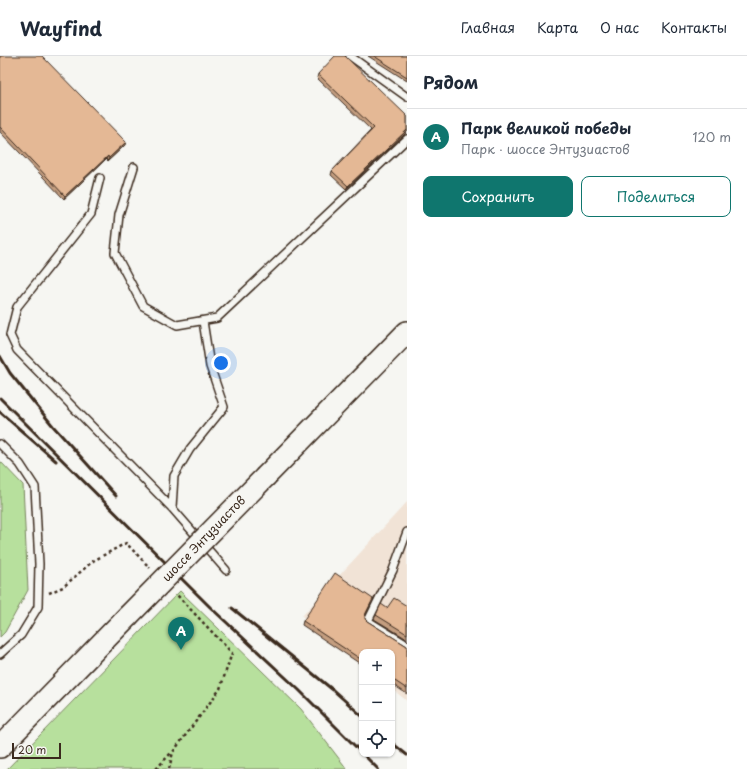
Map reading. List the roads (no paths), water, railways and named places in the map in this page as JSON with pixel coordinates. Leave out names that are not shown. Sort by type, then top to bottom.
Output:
[{"type":"main road","name":"шоссе Энтузиастов","points":[[0,747],[407,332]]},
{"type":"lane","points":[[350,56],[407,98]]},
{"type":"lane","points":[[134,167],[119,215],[115,253],[143,306],[177,325],[217,318],[407,139]]},
{"type":"lane","points":[[100,178],[91,214],[17,307],[10,335],[17,350],[172,508],[226,570]]},
{"type":"lane","points":[[172,508],[174,476],[190,449],[224,407],[210,366],[203,321]]},
{"type":"lane","points":[[0,444],[20,464],[35,486],[39,564],[38,607],[21,635],[0,654]]},
{"type":"lane","points":[[407,532],[393,570],[368,621],[407,645]]},
{"type":"railway","points":[[0,356],[10,373],[53,426],[116,496]]},
{"type":"railway","points":[[0,398],[210,607],[299,690],[359,750]]},
{"type":"railway","points":[[0,412],[56,461]]},
{"type":"railway","points":[[232,608],[333,690],[359,713]]},
{"type":"railway","points":[[395,745],[407,755]]},
{"type":"railway","points":[[366,757],[378,769]]},
{"type":"place","name":"Парк великой победы","points":[[181,650]]}]
